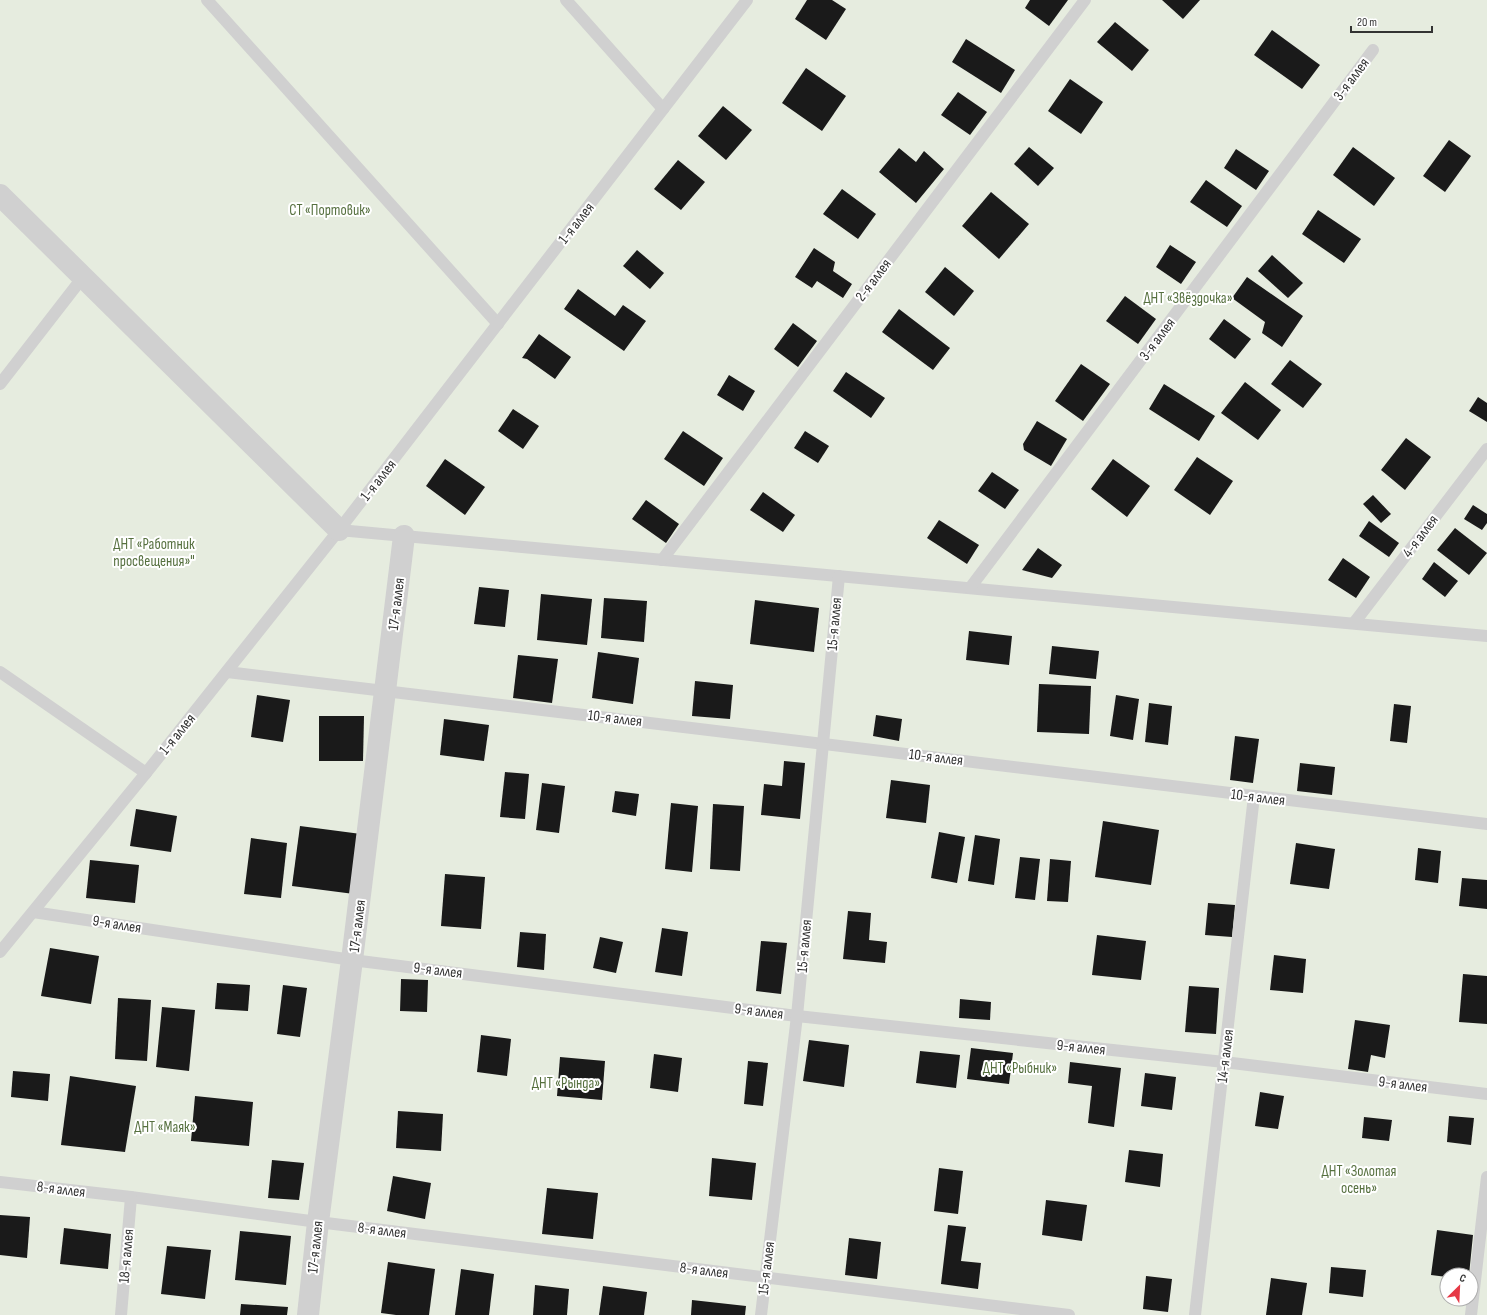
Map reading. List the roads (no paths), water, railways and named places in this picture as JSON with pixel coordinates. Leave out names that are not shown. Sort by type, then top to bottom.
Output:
[{"type":"street","points":[[0,195],[339,530]]},
{"type":"street","name":"17-я аллея","points":[[308,1315],[318,1222],[386,690],[404,536]]},
{"type":"lane","points":[[207,0],[498,324]]},
{"type":"lane","points":[[566,0],[663,108]]},
{"type":"lane","name":"1-я аллея","points":[[0,952],[146,773],[339,530],[747,0]]},
{"type":"lane","name":"2-я аллея","points":[[662,560],[1085,0]]},
{"type":"lane","name":"3-я аллея","points":[[970,588],[1373,50]]},
{"type":"lane","points":[[0,384],[83,277]]},
{"type":"lane","name":"4-я аллея","points":[[1354,623],[1487,449]]},
{"type":"lane","points":[[339,530],[1487,636]]},
{"type":"lane","name":"15-я аллея","points":[[761,1315],[797,1016],[839,576]]},
{"type":"lane","points":[[0,672],[146,773]]},
{"type":"lane","name":"10-я аллея","points":[[227,672],[1487,824]]},
{"type":"lane","name":"14-я аллея","points":[[1195,1315],[1254,796]]},
{"type":"lane","name":"9-я аллея","points":[[33,912],[352,960],[797,1016],[1224,1062],[1487,1094]]},
{"type":"lane","points":[[1471,1315],[1487,1176]]},
{"type":"lane","name":"8-я аллея","points":[[0,1182],[131,1197],[318,1222],[1069,1315]]},
{"type":"lane","name":"18-я аллея","points":[[120,1315],[131,1197]]},
{"type":"park label","name":"СТ «Портовик»","points":[[330,210]]},
{"type":"park label","name":"ДНТ «Звёздочка»","points":[[1188,298]]},
{"type":"park label","name":"ДНТ «Работник просвещения»\"","points":[[154,552]]},
{"type":"park label","name":"ДНТ «Рыбник»","points":[[1020,1068]]},
{"type":"park label","name":"ДНТ «Рында»","points":[[566,1083]]},
{"type":"park label","name":"ДНТ «Маяк»","points":[[165,1127]]},
{"type":"park label","name":"ДНТ «Золотая осень»","points":[[1359,1180]]}]
